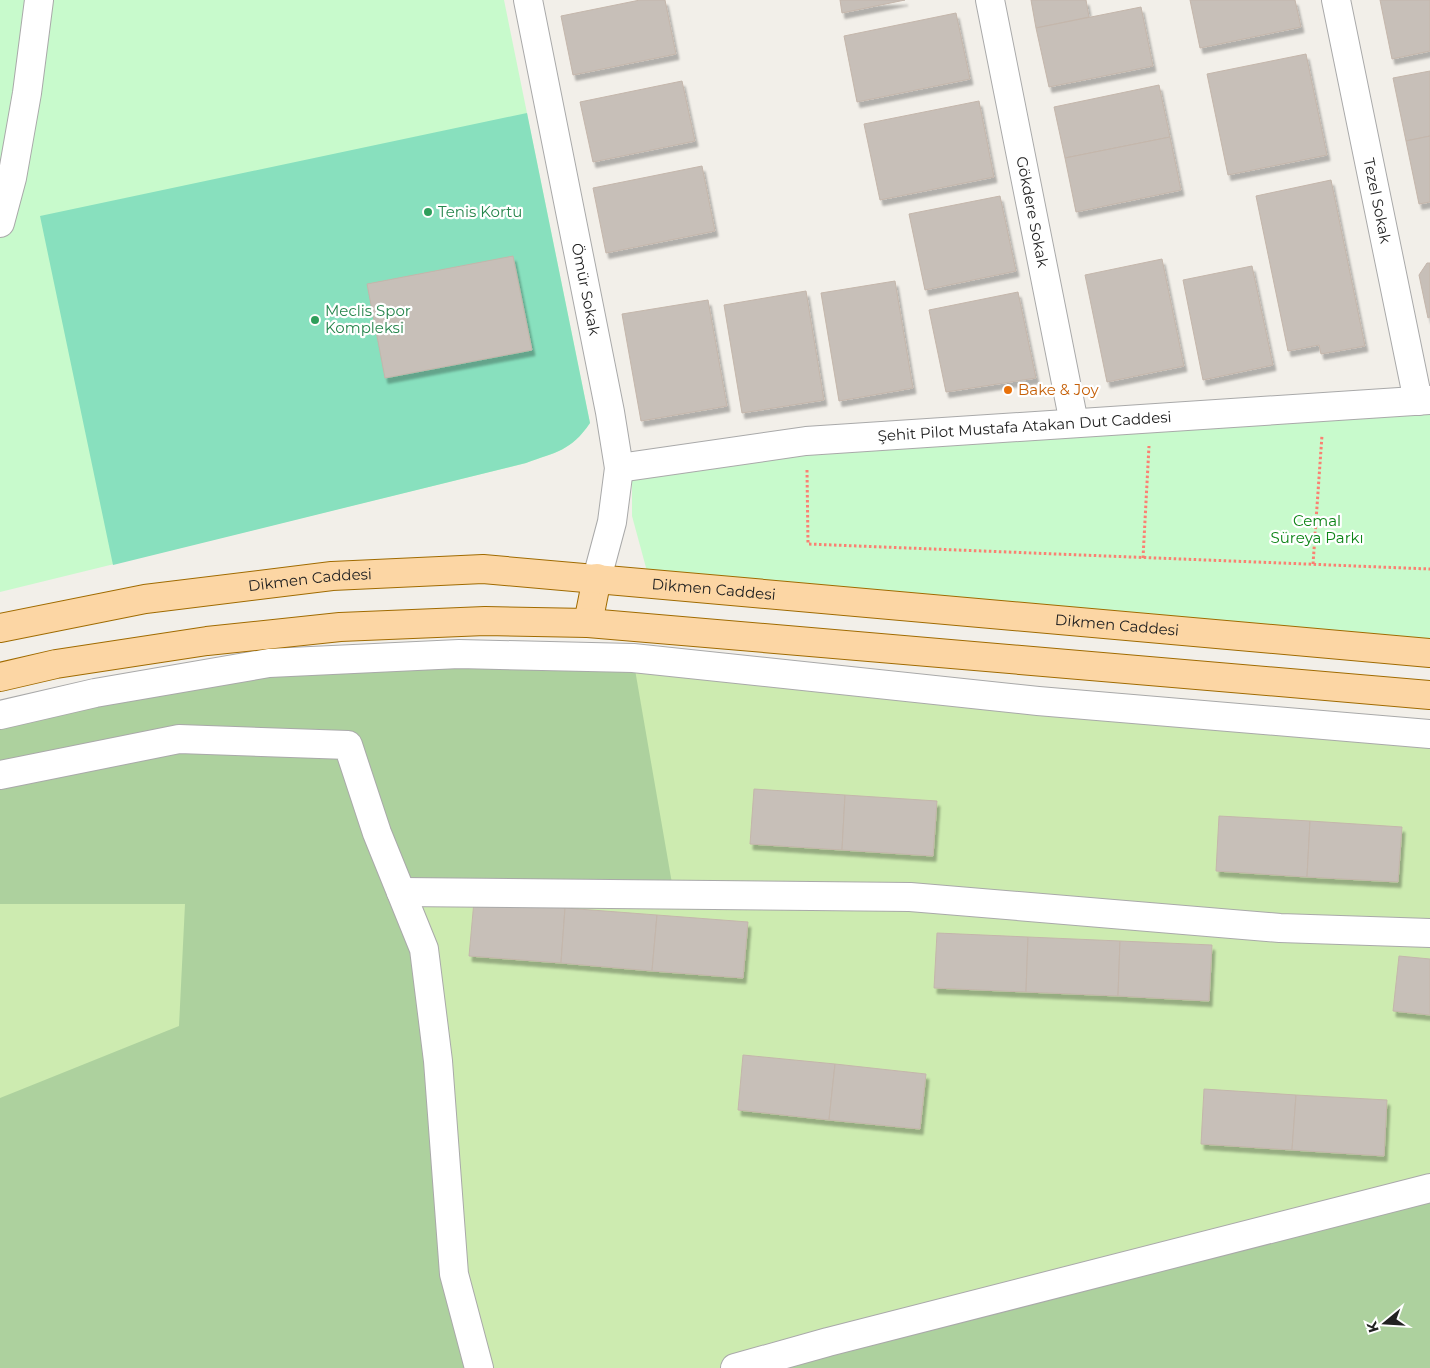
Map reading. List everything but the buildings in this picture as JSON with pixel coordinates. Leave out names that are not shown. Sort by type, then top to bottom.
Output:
[{"type":"main road","name":"Dikmen Caddesi","points":[[0,628],[145,599],[332,576],[483,569],[1430,653]]},
{"type":"main road","points":[[588,623],[597,578]]},
{"type":"main road","points":[[0,677],[56,664],[197,642],[340,627],[485,622],[588,623],[1430,695]]},
{"type":"street","points":[[0,223],[12,178],[25,103],[39,0]]},
{"type":"street","name":"Ömür Sokak","points":[[528,0],[608,402],[619,468],[612,522],[597,578]]},
{"type":"street","name":"Gökdere Sokak","points":[[990,0],[1074,424]]},
{"type":"street","name":"Tezel Sokak","points":[[1336,0],[1424,400]]},
{"type":"street","name":"Şehit Pilot Mustafa Atakan Dut Caddesi","points":[[619,468],[806,441],[1424,400]]},
{"type":"street","points":[[0,715],[95,693],[269,663],[459,654],[633,658],[1038,701],[1430,734]]},
{"type":"street","points":[[0,775],[179,739],[348,744],[377,833],[424,949],[438,1061],[454,1274],[479,1368]]},
{"type":"street","points":[[401,892],[910,897],[1280,928],[1430,933]]},
{"type":"street","points":[[735,1368],[837,1339],[1430,1188]]},
{"type":"path","points":[[1313,564],[1324,407]]},
{"type":"path","points":[[1143,558],[1150,419]]},
{"type":"path","points":[[806,441],[808,544],[1430,569]]},
{"type":"green space","points":[[0,0],[504,0],[590,423],[576,440],[569,445],[554,453],[526,463],[0,592]]},
{"type":"green space","name":"Meclis Spor Kompleksi","points":[[527,113],[590,423],[576,440],[554,453],[526,463],[113,565],[40,216]]},
{"type":"green space","name":"Cemal Süreya Parkı","points":[[1430,408],[1430,653],[648,575],[632,516],[632,473],[804,450]]},
{"type":"green space","points":[[459,654],[1430,734],[1430,1368],[0,1368],[0,715]]},
{"type":"green space","points":[[633,658],[674,895],[401,892],[479,1368],[0,1368],[0,1098],[179,1026],[185,904],[0,904],[0,715],[269,663]]},
{"type":"green space","points":[[1430,1188],[1430,1368],[735,1368]]},
{"type":"place","name":"Tenis Kortu","points":[[428,212]]},
{"type":"place","name":"Meclis Spor Kompleksi","points":[[315,320]]},
{"type":"place","name":"Bake & Joy","points":[[1008,390]]}]
